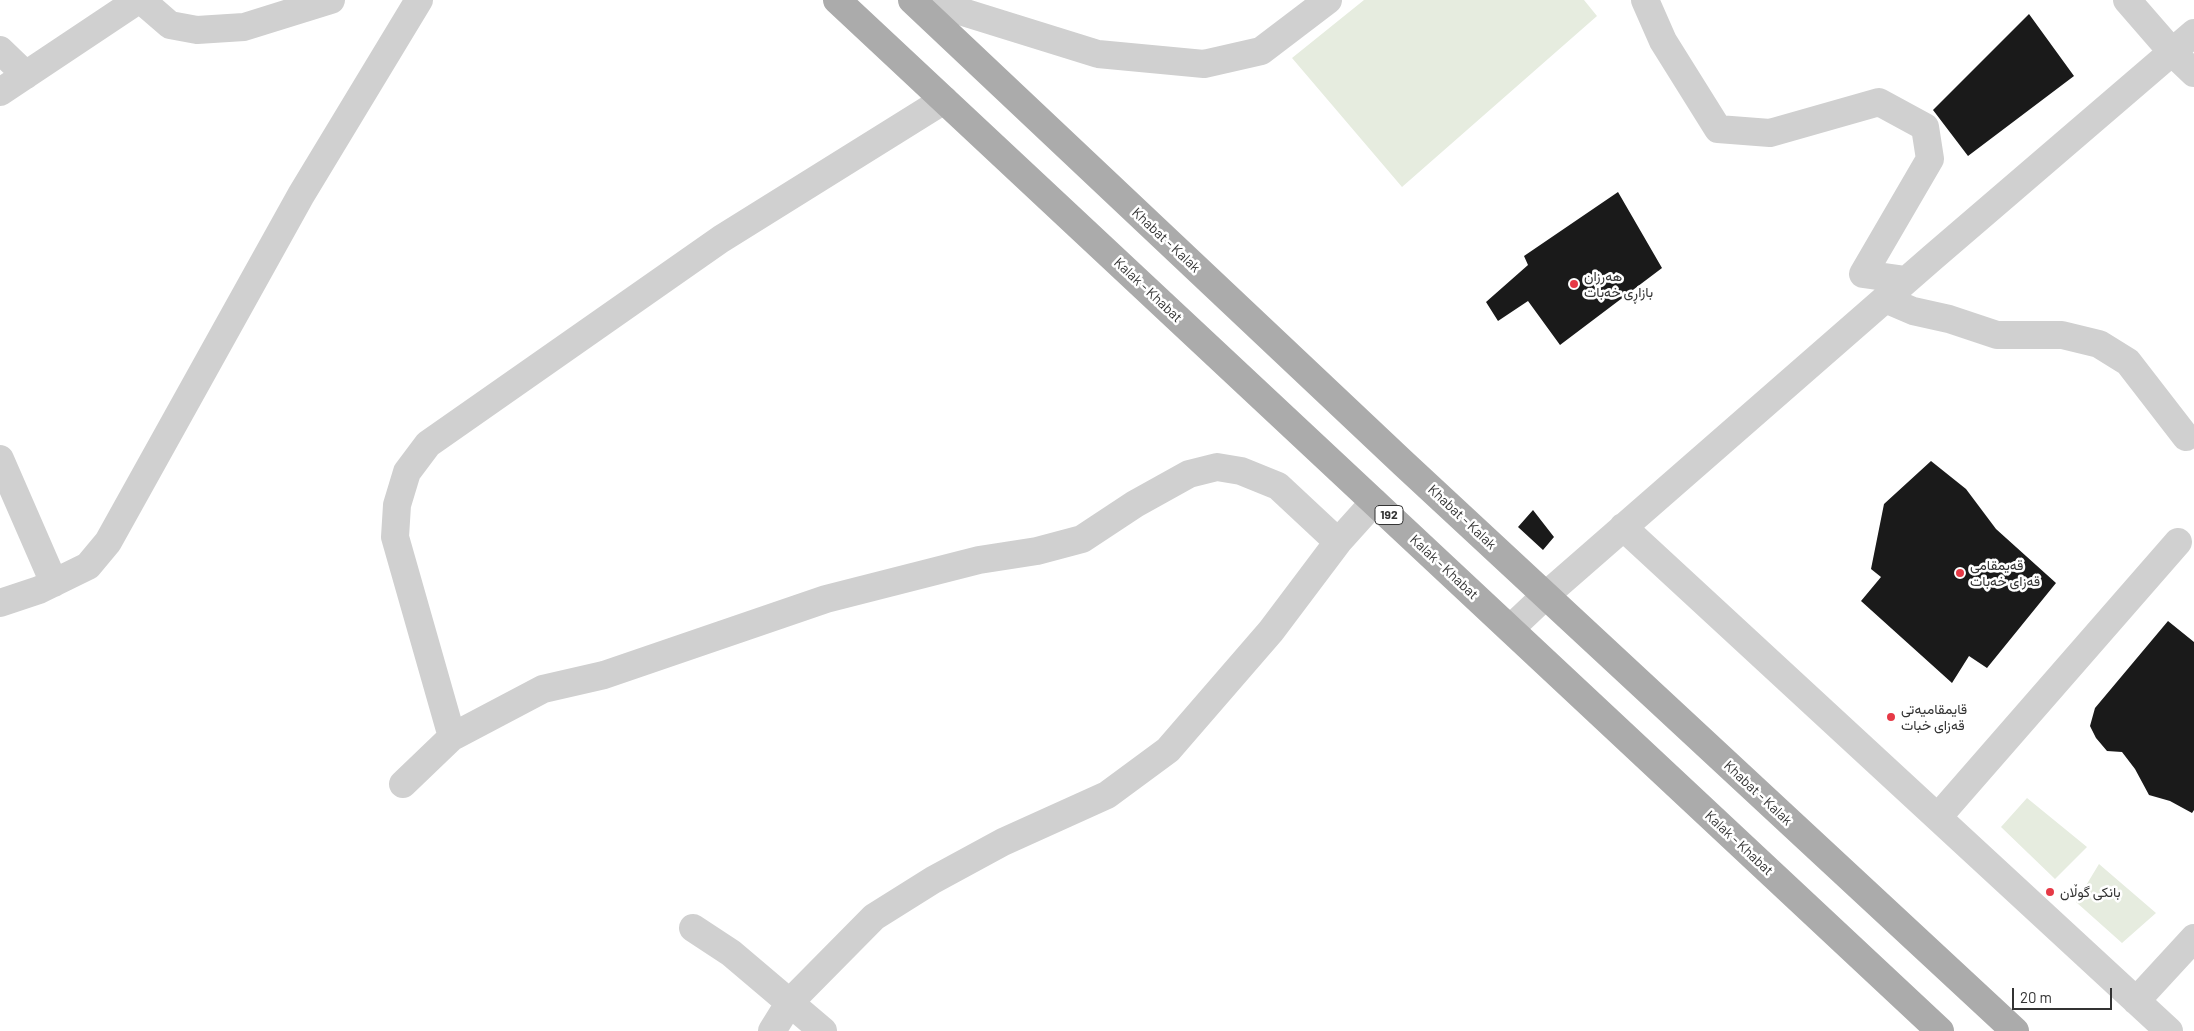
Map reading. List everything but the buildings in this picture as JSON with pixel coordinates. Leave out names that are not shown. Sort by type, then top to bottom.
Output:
[{"type":"main road","name":"Kalak - Khabat","points":[[837,0],[1510,629],[1930,1028]]},
{"type":"main road","name":"Khabat - Kalak","points":[[912,0],[1546,595],[2015,1031]]},
{"type":"street","points":[[0,92],[139,0],[170,25],[197,30],[244,27],[331,0]]},
{"type":"street","points":[[0,603],[39,590],[88,566],[108,542],[301,195],[419,0]]},
{"type":"street","points":[[924,0],[1098,54],[1204,64],[1261,51],[1328,0]]},
{"type":"street","points":[[1645,0],[1663,41],[1718,129],[1770,133],[1879,102],[1925,127],[1930,159],[1863,274],[1906,280]]},
{"type":"street","points":[[2127,0],[2173,53],[2194,72]]},
{"type":"street","points":[[1510,629],[1623,527],[1885,298],[2173,53],[2194,33]]},
{"type":"street","points":[[0,50],[26,75]]},
{"type":"street","points":[[452,737],[395,537],[396,505],[407,472],[428,444],[720,239],[944,100]]},
{"type":"street","points":[[1885,298],[1913,311],[1949,319],[1997,335],[2062,335],[2099,344],[2128,362],[2186,438]]},
{"type":"street","points":[[0,459],[54,583]]},
{"type":"street","points":[[403,784],[452,737],[543,688],[604,675],[760,620],[826,599],[978,560],[1037,551],[1082,539],[1135,504],[1189,474],[1216,467],[1241,471],[1278,486],[1338,542]]},
{"type":"street","points":[[772,1031],[790,1002],[874,917],[933,880],[1003,842],[1106,795],[1168,750],[1271,631],[1338,542],[1374,502]]},
{"type":"street","points":[[1623,527],[2169,1031]]},
{"type":"street","points":[[1938,817],[2178,542]]},
{"type":"street","points":[[693,928],[731,953],[823,1031]]},
{"type":"street","points":[[2136,1001],[2194,938]]},
{"type":"shaded area","points":[[1364,0],[1584,0],[1597,16],[1402,187],[1292,58]]},
{"type":"shaded area","points":[[2027,798],[2087,847],[2055,879],[2001,827]]},
{"type":"shaded area","points":[[2099,864],[2156,913],[2122,943],[2076,902]]},
{"type":"place","name":"هەرزان بازاڕی خەبات","points":[[1574,284]]},
{"type":"place","name":"قەیمقامی قەزای خەبات","points":[[1960,573]]},
{"type":"place","name":"قایمقامیەتى قەزای خبات","points":[[1891,717]]},
{"type":"place","name":"بانکی گوڵان","points":[[2050,892]]}]
